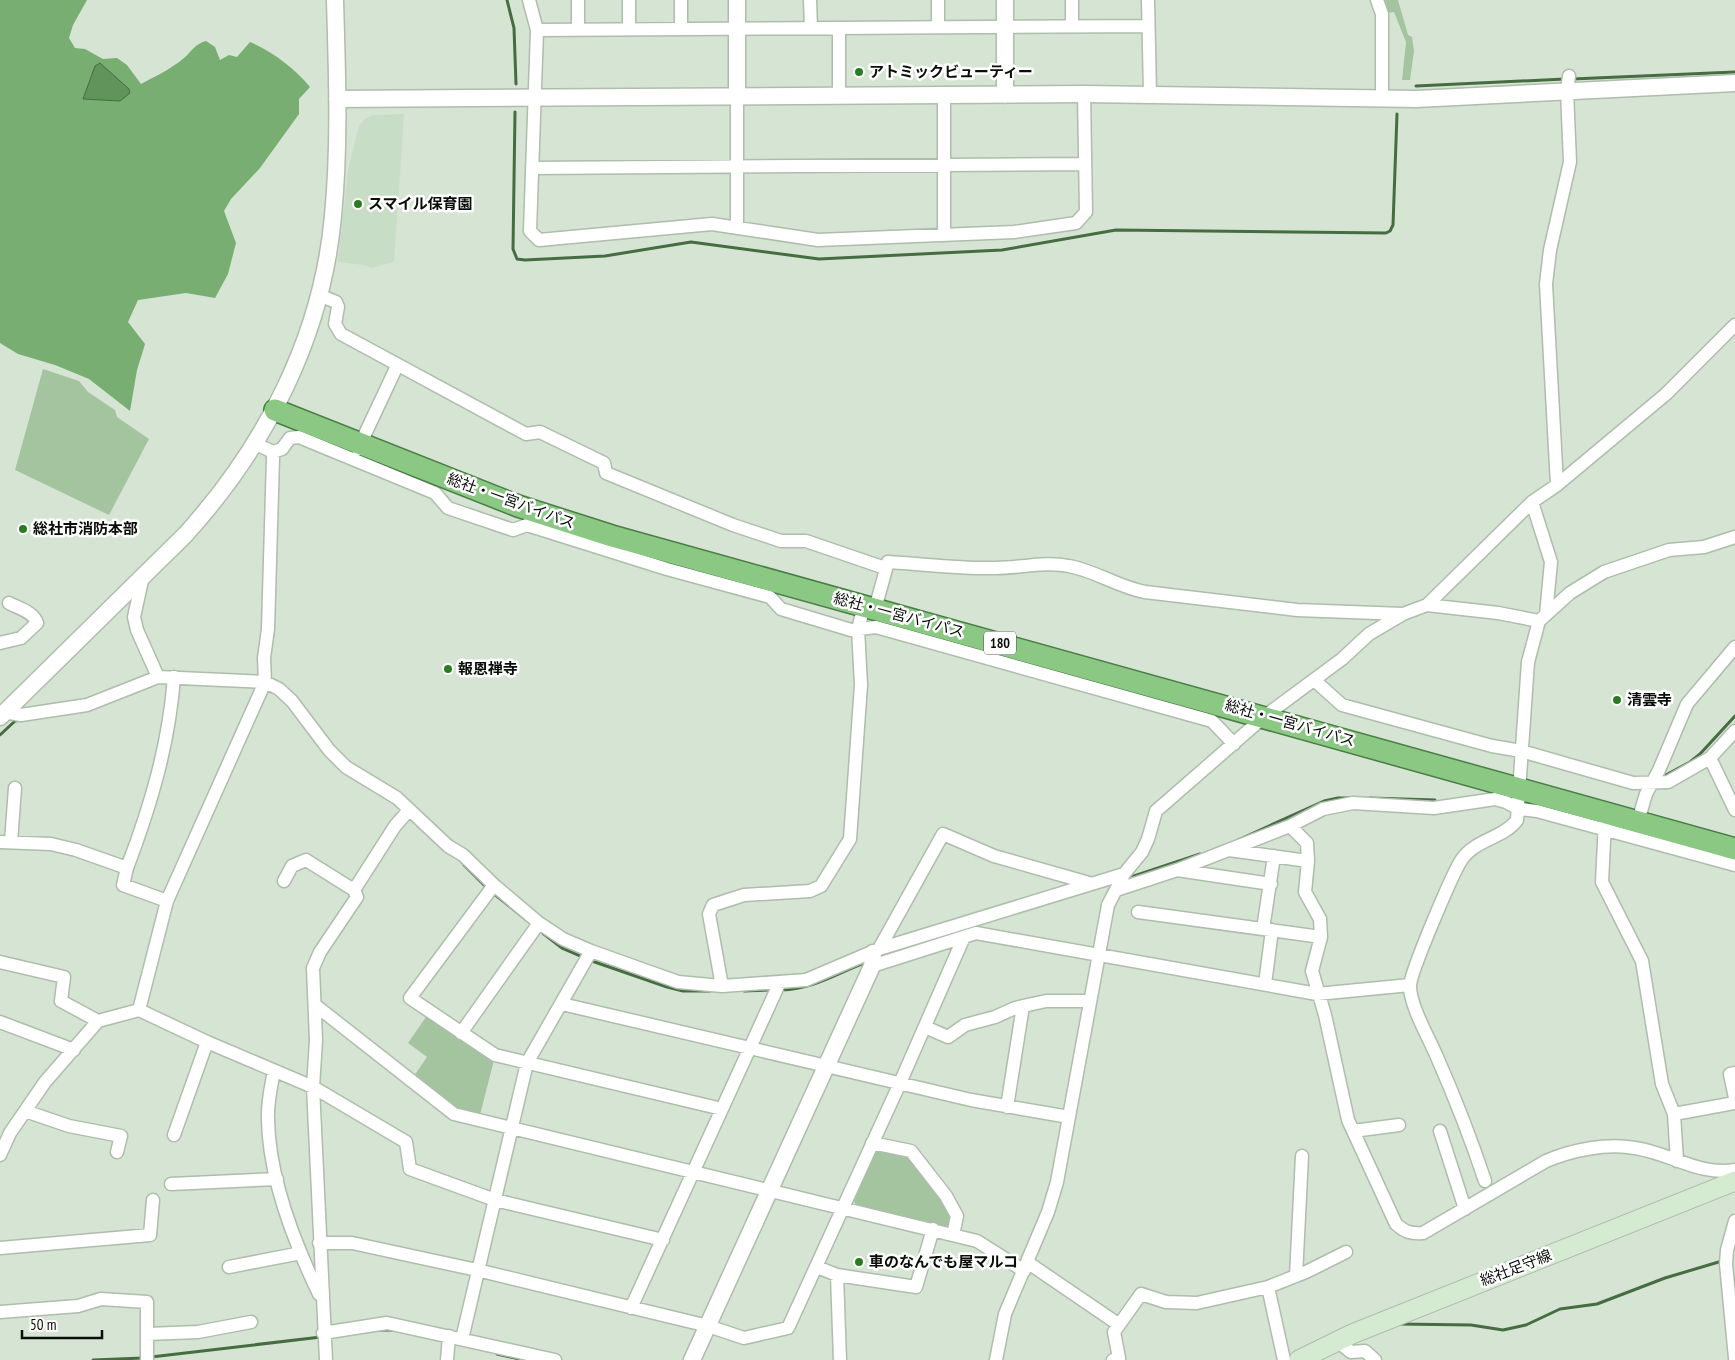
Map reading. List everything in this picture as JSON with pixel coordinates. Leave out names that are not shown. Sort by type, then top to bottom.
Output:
[{"type":"highway","name":"総社・一宮バイパス","points":[[275,410],[357,452],[612,536],[1520,787],[1606,821],[1638,821],[1735,849]]},
{"type":"main road","name":"総社足守線","points":[[1299,1360],[1344,1351],[1509,1270],[1735,1181]]},
{"type":"street","points":[[2,715],[209,508],[256,444],[275,410],[301,352],[319,295],[333,218],[337,99],[335,0]]},
{"type":"street","points":[[529,0],[537,30],[530,232],[539,240],[712,224],[818,240],[1014,232],[1076,223],[1086,212],[1084,94]]},
{"type":"street","points":[[578,0],[578,30]]},
{"type":"street","points":[[629,0],[629,29]]},
{"type":"street","points":[[681,0],[681,29]]},
{"type":"street","points":[[737,0],[737,227]]},
{"type":"street","points":[[810,0],[811,28]]},
{"type":"street","points":[[938,0],[938,27]]},
{"type":"street","points":[[1005,0],[1005,95]]},
{"type":"street","points":[[1072,0],[1072,26]]},
{"type":"street","points":[[1148,0],[1150,94]]},
{"type":"street","points":[[1377,0],[1382,14],[1382,97]]},
{"type":"street","points":[[537,30],[1148,26]]},
{"type":"street","points":[[838,28],[839,97]]},
{"type":"street","points":[[337,99],[737,98],[1084,94],[1416,99],[1568,83],[1735,83]]},
{"type":"street","points":[[1557,485],[1546,284],[1550,250],[1570,162],[1568,83]]},
{"type":"street","points":[[944,96],[944,234]]},
{"type":"street","points":[[532,168],[1085,164]]},
{"type":"street","points":[[319,295],[336,302],[338,307],[335,324],[341,334],[397,366],[526,434],[540,432],[604,463],[606,473],[686,507],[781,541],[806,541],[885,568]]},
{"type":"street","points":[[996,1360],[1005,1314],[1026,1266],[1057,1182],[1108,905],[1120,882],[1142,852],[1148,839],[1156,810],[1265,716],[1314,680],[1369,634],[1403,614],[1427,605],[1532,502],[1557,485],[1666,394],[1735,325]]},
{"type":"street","points":[[357,452],[397,366]]},
{"type":"street","points":[[256,444],[273,452],[282,449],[290,438],[294,437],[357,452],[435,493],[448,508],[513,530],[526,525],[667,569],[770,597],[781,608],[851,630],[876,627],[1212,721],[1234,744]]},
{"type":"street","points":[[140,1010],[167,901],[265,682],[264,658],[270,591],[273,452]]},
{"type":"street","points":[[1485,1181],[1466,1125],[1416,1009],[1410,985],[1418,957],[1462,858],[1488,839],[1511,829],[1517,820],[1528,662],[1543,618],[1551,562],[1532,502]]},
{"type":"street","points":[[1427,605],[1543,618],[1570,594],[1604,572],[1669,550],[1704,547],[1735,537]]},
{"type":"street","points":[[722,986],[710,914],[713,906],[744,895],[810,891],[821,886],[850,839],[862,685],[858,629],[870,607],[888,562],[997,568],[1036,564],[1068,566],[1082,569],[1128,589],[1145,592],[1297,610],[1403,614]]},
{"type":"street","points":[[143,576],[134,617],[137,630],[158,677]]},
{"type":"street","points":[[0,642],[21,638],[37,623],[29,614],[9,603]]},
{"type":"street","points":[[1638,821],[1651,784],[1688,704],[1735,647]]},
{"type":"street","points":[[2,715],[21,715],[87,705],[158,677],[173,680],[265,682],[279,689],[292,701],[329,750],[346,767],[390,792],[448,846],[463,855],[491,889],[537,926],[564,939],[588,957],[678,982],[722,986],[778,988],[806,980],[1089,883],[1120,882],[1177,870],[1290,826],[1323,809],[1353,803],[1434,808],[1496,799],[1519,809],[1606,821],[1735,865]]},
{"type":"street","points":[[167,901],[123,885],[159,773],[170,724],[173,680]]},
{"type":"street","points":[[1314,680],[1342,705],[1492,746],[1521,750],[1633,783],[1651,784],[1668,782],[1710,758],[1735,731]]},
{"type":"street","points":[[1710,758],[1735,810]]},
{"type":"street","points":[[15,788],[6,842],[51,844],[76,850],[127,868]]},
{"type":"street","points":[[354,890],[396,826],[409,810]]},
{"type":"street","points":[[1606,821],[1602,882],[1642,962],[1662,1084],[1674,1114],[1677,1161]]},
{"type":"street","points":[[1290,826],[1307,843],[1308,861],[1305,892],[1320,919],[1321,937],[1312,971],[1317,994],[1325,1015],[1348,1120],[1396,1224],[1404,1231],[1413,1234],[1423,1233],[1562,1154],[1610,1146],[1636,1148],[1712,1172],[1735,1170]]},
{"type":"street","points":[[692,1360],[874,958],[943,834],[994,856],[1089,883]]},
{"type":"street","points":[[1228,850],[1308,861]]},
{"type":"street","points":[[1265,984],[1270,884],[1274,856]]},
{"type":"street","points":[[284,881],[292,866],[306,860],[354,890],[357,896],[320,952],[313,968],[315,1005],[313,1087],[323,1336],[326,1360]]},
{"type":"street","points":[[1177,870],[1270,884]]},
{"type":"street","points":[[491,889],[410,998],[495,1055],[722,1109]]},
{"type":"street","points":[[1138,912],[1321,937]]},
{"type":"street","points":[[461,1033],[537,926]]},
{"type":"street","points":[[874,958],[976,933],[1317,994],[1410,985]]},
{"type":"street","points":[[319,1243],[352,1243],[478,1270],[708,1326],[744,1338],[788,1328],[900,1083],[964,937]]},
{"type":"street","points":[[462,1339],[527,1063],[588,957]]},
{"type":"street","points":[[0,962],[64,977],[60,1001],[98,1021]]},
{"type":"street","points":[[631,1308],[778,988]]},
{"type":"street","points":[[925,1027],[948,1037],[965,1025],[1023,1006],[1046,1001],[1090,1001]]},
{"type":"street","points":[[562,1004],[971,1100],[1069,1117]]},
{"type":"street","points":[[315,1005],[454,1114],[512,1126],[695,1172],[844,1206],[978,1241],[1026,1266],[1118,1324]]},
{"type":"street","points":[[1008,1107],[1023,1006]]},
{"type":"street","points":[[0,1155],[10,1133],[55,1069],[98,1021],[140,1010],[207,1042],[313,1087],[406,1142],[410,1169],[495,1200],[663,1240]]},
{"type":"street","points":[[0,1022],[74,1050]]},
{"type":"street","points":[[174,1135],[207,1042]]},
{"type":"street","points":[[274,1071],[268,1121],[277,1179],[301,1253],[322,1300]]},
{"type":"street","points":[[1735,1073],[1730,1074],[1735,1098]]},
{"type":"street","points":[[1674,1114],[1735,1103]]},
{"type":"street","points":[[25,1111],[69,1126],[121,1136],[117,1152]]},
{"type":"street","points":[[1354,1132],[1399,1125]]},
{"type":"street","points":[[1440,1131],[1465,1209]]},
{"type":"street","points":[[872,1143],[911,1151],[946,1196],[957,1216],[953,1234]]},
{"type":"street","points":[[1296,1276],[1302,1156]]},
{"type":"street","points":[[171,1184],[277,1179]]},
{"type":"street","points":[[0,1248],[150,1235],[153,1200]]},
{"type":"street","points":[[1735,1221],[1727,1250],[1726,1264],[1732,1296],[1735,1358]]},
{"type":"street","points":[[817,1267],[836,1275],[916,1286],[933,1230]]},
{"type":"street","points":[[1113,1360],[1119,1358],[1114,1332],[1140,1294],[1166,1302],[1197,1303],[1268,1287],[1346,1252]]},
{"type":"street","points":[[229,1268],[301,1253]]},
{"type":"street","points":[[836,1275],[840,1360]]},
{"type":"street","points":[[1268,1287],[1284,1360]]},
{"type":"street","points":[[0,1312],[78,1306],[101,1299],[147,1302],[147,1360]]},
{"type":"street","points":[[147,1334],[198,1332],[251,1322]]},
{"type":"street","points":[[323,1336],[387,1323],[554,1360]]},
{"type":"street","points":[[447,1360],[448,1336]]},
{"type":"street","points":[[1344,1351],[1365,1351],[1375,1360]]},
{"type":"shaded area","points":[[0,0],[87,0],[73,25],[69,38],[75,48],[85,49],[103,59],[117,58],[127,65],[141,84],[174,66],[196,46],[206,41],[215,47],[220,60],[229,55],[237,57],[250,42],[283,61],[310,87],[299,99],[299,114],[260,168],[231,199],[224,211],[236,243],[228,274],[215,298],[186,293],[138,300],[128,322],[145,344],[137,370],[130,411],[89,379],[55,365],[18,354],[0,343]]},
{"type":"shaded area","points":[[1383,0],[1398,0],[1408,35],[1412,37],[1414,51],[1410,80],[1402,80],[1406,42],[1394,12],[1387,13]]},
{"type":"shaded area","points":[[100,63],[129,89],[130,93],[120,101],[83,99],[95,66]]},
{"type":"shaded area","points":[[404,114],[394,262],[371,268],[364,265],[338,262],[348,170],[359,126],[365,119],[373,115]]},
{"type":"shaded area","points":[[43,369],[79,381],[88,392],[115,410],[117,417],[149,439],[109,515],[15,470]]},
{"type":"shaded area","points":[[428,1014],[494,1060],[480,1115],[454,1109],[412,1079],[427,1057],[408,1043]]},
{"type":"shaded area","points":[[877,1149],[910,1156],[954,1215],[948,1229],[856,1205],[854,1201]]},
{"type":"waterway","points":[[507,0],[514,28],[516,84]]},
{"type":"waterway","points":[[1572,79],[1735,72]]},
{"type":"waterway","points":[[1416,86],[1565,79]]},
{"type":"waterway","points":[[515,112],[513,249],[517,259],[525,260],[605,256],[691,242],[819,259],[1002,250],[1116,230],[1386,233],[1390,231],[1393,225],[1397,114]]},
{"type":"waterway","points":[[1664,776],[1690,762],[1700,754],[1735,716]]},
{"type":"waterway","points":[[0,735],[15,721],[21,720]]},
{"type":"waterway","points":[[1238,840],[1324,801],[1351,798]]},
{"type":"waterway","points":[[1370,798],[1435,800]]},
{"type":"waterway","points":[[1125,879],[1200,854]]},
{"type":"waterway","points":[[464,865],[488,889]]},
{"type":"waterway","points":[[493,893],[529,922]]},
{"type":"waterway","points":[[880,957],[969,928]]},
{"type":"waterway","points":[[540,931],[562,948],[583,957]]},
{"type":"waterway","points":[[589,960],[667,987],[683,991],[710,991]]},
{"type":"waterway","points":[[781,990],[794,989],[815,983],[867,962]]},
{"type":"waterway","points":[[744,991],[772,990]]},
{"type":"waterway","points":[[1398,1324],[1471,1325],[1503,1330],[1526,1325],[1560,1309],[1597,1304],[1665,1278],[1722,1261]]},
{"type":"waterway","points":[[377,1330],[393,1330]]},
{"type":"waterway","points":[[151,1357],[321,1337]]},
{"type":"waterway","points":[[497,1354],[524,1360]]},
{"type":"waterway","points":[[93,1360],[143,1358]]},
{"type":"place","name":"アトミックビューティー","points":[[859,72]]},
{"type":"place","name":"スマイル保育園","points":[[358,204]]},
{"type":"place","name":"総社市消防本部","points":[[23,529]]},
{"type":"place","name":"報恩禅寺","points":[[448,669]]},
{"type":"place","name":"清雲寺","points":[[1617,700]]},
{"type":"place","name":"車のなんでも屋マルコ","points":[[859,1262]]}]
